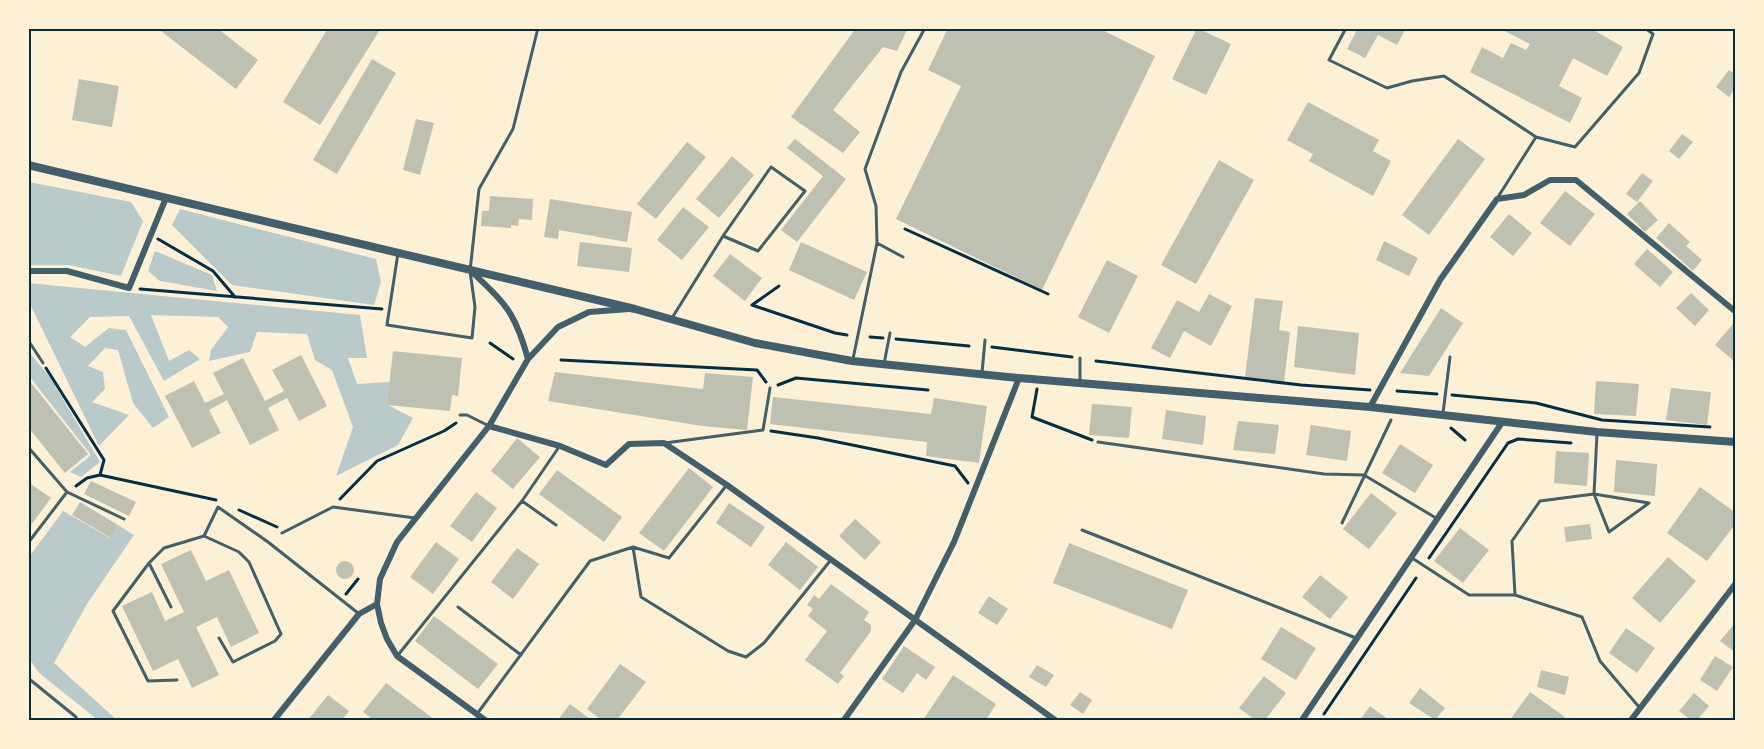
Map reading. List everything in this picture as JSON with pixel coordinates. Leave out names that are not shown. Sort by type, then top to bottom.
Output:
[{"type":"street","points":[[28,165],[634,309],[755,343],[852,361],[1019,378],[1370,407],[1597,432],[1736,442]]},
{"type":"street","points":[[1370,407],[1440,280],[1497,199],[1524,195],[1550,180],[1576,180],[1736,312]]},
{"type":"street","points":[[28,271],[67,271],[129,288],[166,198]]},
{"type":"street","points":[[470,271],[504,302],[519,327],[528,359]]},
{"type":"street","points":[[485,720],[397,656],[387,639],[377,604],[380,579],[398,542],[489,426],[528,359],[558,327],[589,312],[634,309]]},
{"type":"street","points":[[844,720],[915,620],[954,542],[1019,378]]},
{"type":"street","points":[[1302,720],[1503,421]]},
{"type":"street","points":[[489,426],[560,446],[606,465],[629,444],[663,443],[727,485],[1056,720]]},
{"type":"street","points":[[1631,720],[1736,583]]},
{"type":"street","points":[[274,720],[359,614],[377,604]]},
{"type":"lane","points":[[398,252],[387,324],[472,338],[475,307],[470,271],[479,189],[513,129],[538,28]]},
{"type":"lane","points":[[852,361],[877,243],[876,206],[865,169],[902,72],[925,28]]},
{"type":"lane","points":[[1346,28],[1329,60],[1387,88],[1444,76],[1536,136],[1575,147],[1639,73],[1653,34],[1645,28]]},
{"type":"lane","points":[[1497,199],[1536,136]]},
{"type":"lane","points":[[671,320],[723,236],[771,167],[805,191],[758,251],[723,236]]},
{"type":"lane","points":[[877,243],[903,257]]},
{"type":"lane","points":[[884,365],[890,333]]},
{"type":"lane","points":[[28,340],[43,363]]},
{"type":"lane","points":[[982,374],[985,340]]},
{"type":"lane","points":[[1443,415],[1450,357]]},
{"type":"lane","points":[[1080,358],[1080,383]]},
{"type":"lane","points":[[663,443],[763,430],[770,388]]},
{"type":"lane","points":[[460,415],[467,415],[489,426]]},
{"type":"lane","points":[[1341,523],[1391,420]]},
{"type":"lane","points":[[1515,595],[1512,541],[1540,501],[1594,494],[1649,503],[1610,532],[1594,494],[1597,432]]},
{"type":"lane","points":[[1098,442],[1324,474],[1364,475],[1438,519]]},
{"type":"lane","points":[[397,656],[522,501],[560,446]]},
{"type":"lane","points":[[28,447],[67,492],[124,519]]},
{"type":"lane","points":[[477,714],[590,561],[633,547],[669,558],[727,485]]},
{"type":"lane","points":[[28,543],[67,492]]},
{"type":"lane","points":[[522,501],[556,525]]},
{"type":"lane","points":[[204,536],[218,507],[268,542],[359,614]]},
{"type":"lane","points":[[282,533],[333,507],[416,518]]},
{"type":"lane","points":[[1082,530],[1358,639]]},
{"type":"lane","points":[[177,680],[148,681],[113,611],[149,563],[164,548],[204,536],[239,552],[249,562],[281,634],[275,641],[232,662],[219,638]]},
{"type":"lane","points":[[633,547],[641,597],[728,651],[746,657],[764,643],[831,559]]},
{"type":"lane","points":[[1412,558],[1469,595],[1515,595],[1582,617],[1600,662],[1641,708]]},
{"type":"lane","points":[[149,563],[171,608]]},
{"type":"lane","points":[[458,607],[521,655]]},
{"type":"lane","points":[[28,678],[50,693],[76,717],[76,720]]},
{"type":"path","points":[[906,229],[1048,294]]},
{"type":"path","points":[[151,235],[213,271],[235,297]]},
{"type":"path","points":[[779,286],[752,305],[847,335]]},
{"type":"path","points":[[129,288],[390,309]]},
{"type":"path","points":[[870,337],[884,339]]},
{"type":"path","points":[[896,339],[969,346]]},
{"type":"path","points":[[490,343],[513,359]]},
{"type":"path","points":[[988,347],[1074,357]]},
{"type":"path","points":[[561,360],[757,370],[770,388],[796,378],[928,390]]},
{"type":"path","points":[[1096,361],[1301,385],[1372,390]]},
{"type":"path","points":[[43,363],[104,460],[100,475]]},
{"type":"path","points":[[1037,388],[1032,417],[1098,442]]},
{"type":"path","points":[[1396,391],[1536,403],[1602,420],[1713,428]]},
{"type":"path","points":[[333,507],[376,461],[444,431],[467,415]]},
{"type":"path","points":[[763,430],[818,438],[955,466],[975,492]]},
{"type":"path","points":[[1428,560],[1508,443],[1518,439],[1571,443]]},
{"type":"path","points":[[67,492],[87,478],[100,475],[220,501]]},
{"type":"path","points":[[237,509],[286,531]]},
{"type":"path","points":[[1324,714],[1416,578]]},
{"type":"path","points":[[342,601],[358,579]]},
{"type":"shaded area","points":[[29,182],[131,202],[143,221],[121,276],[69,265],[29,265]]},
{"type":"shaded area","points":[[180,209],[376,259],[381,282],[374,305],[232,285],[172,225]]},
{"type":"shaded area","points":[[155,251],[212,275],[217,291],[160,281],[148,271]]},
{"type":"shaded area","points":[[28,283],[360,315],[367,358],[348,358],[357,384],[390,382],[388,405],[413,418],[398,445],[336,476],[353,427],[332,370],[315,360],[307,334],[257,332],[250,352],[209,361],[211,350],[228,327],[218,317],[151,315],[169,361],[189,350],[200,359],[164,381],[129,316],[90,317],[70,337],[85,347],[109,328],[126,330],[169,417],[153,428],[133,403],[118,350],[105,348],[88,366],[103,372],[105,389],[92,402],[129,415],[99,446],[29,302]]},
{"type":"shaded area","points":[[28,351],[50,377],[100,462],[81,477],[70,472],[91,455],[29,376]]},
{"type":"shaded area","points":[[63,511],[110,538],[118,525],[134,535],[87,604],[54,663],[117,720],[98,720],[39,673],[29,658],[29,557]]},
{"type":"building","points":[[157,28],[217,28],[258,60],[236,89]]},
{"type":"building","points":[[328,28],[381,28],[320,125],[283,102]]},
{"type":"building","points":[[856,28],[908,28],[897,51],[883,47],[833,110],[860,132],[843,153],[791,117]]},
{"type":"building","points":[[948,28],[1098,28],[1155,56],[1042,290],[896,219],[961,86],[928,70]]},
{"type":"building","points":[[1197,28],[1231,44],[1206,95],[1172,79]]},
{"type":"building","points":[[1358,28],[1406,28],[1397,45],[1378,35],[1365,58],[1347,49]]},
{"type":"building","points":[[1499,28],[1590,28],[1623,47],[1607,76],[1573,58],[1559,86],[1582,98],[1570,123],[1470,72],[1482,47],[1503,58],[1511,43],[1526,50],[1530,44]]},
{"type":"building","points":[[372,59],[396,73],[337,174],[313,160]]},
{"type":"building","points":[[1729,70],[1736,75],[1736,88],[1729,97],[1716,87]]},
{"type":"building","points":[[79,79],[119,86],[112,127],[72,120]]},
{"type":"building","points":[[1308,102],[1379,140],[1373,151],[1391,161],[1373,196],[1309,161],[1313,154],[1287,140]]},
{"type":"building","points":[[416,119],[434,123],[420,175],[403,170]]},
{"type":"building","points":[[1682,134],[1693,142],[1679,159],[1669,151]]},
{"type":"building","points":[[795,139],[846,179],[797,242],[781,230],[823,176],[787,148]]},
{"type":"building","points":[[1458,139],[1485,159],[1429,235],[1402,215]]},
{"type":"building","points":[[687,142],[706,157],[656,219],[637,204]]},
{"type":"building","points":[[732,156],[754,175],[719,218],[696,199]]},
{"type":"building","points":[[1219,160],[1254,180],[1196,284],[1161,265]]},
{"type":"building","points":[[1642,173],[1653,181],[1637,202],[1626,194]]},
{"type":"building","points":[[1565,191],[1595,214],[1570,246],[1540,223]]},
{"type":"building","points":[[490,196],[533,199],[532,220],[519,219],[518,226],[511,225],[511,228],[481,226],[482,211],[489,211]]},
{"type":"building","points":[[550,199],[632,212],[627,242],[559,230],[558,239],[544,237]]},
{"type":"building","points":[[1640,201],[1658,220],[1645,232],[1627,214]]},
{"type":"building","points":[[683,207],[709,227],[682,260],[657,240]]},
{"type":"building","points":[[1509,214],[1532,233],[1513,256],[1490,237]]},
{"type":"building","points":[[1669,223],[1690,242],[1686,246],[1702,260],[1693,271],[1656,238]]},
{"type":"building","points":[[1384,241],[1418,258],[1409,276],[1376,260]]},
{"type":"building","points":[[580,242],[632,248],[629,272],[577,266]]},
{"type":"building","points":[[801,242],[867,272],[854,300],[789,270]]},
{"type":"building","points":[[1647,249],[1673,272],[1660,287],[1634,264]]},
{"type":"building","points":[[730,254],[762,278],[745,301],[713,276]]},
{"type":"building","points":[[1107,260],[1138,276],[1109,333],[1078,317]]},
{"type":"building","points":[[1691,293],[1709,310],[1695,326],[1676,308]]},
{"type":"building","points":[[1209,294],[1232,306],[1211,346],[1184,331],[1170,358],[1151,348],[1177,300],[1199,312]]},
{"type":"building","points":[[1255,298],[1283,301],[1279,330],[1290,332],[1284,382],[1245,377]]},
{"type":"building","points":[[1441,308],[1463,323],[1429,376],[1400,373]]},
{"type":"building","points":[[1733,324],[1736,325],[1733,360],[1715,345]]},
{"type":"building","points":[[1298,326],[1359,333],[1355,375],[1294,367]]},
{"type":"building","points":[[393,351],[462,358],[458,396],[452,395],[450,411],[387,405]]},
{"type":"building","points":[[301,355],[327,406],[299,421],[287,398],[268,408],[279,430],[250,445],[227,400],[209,410],[221,433],[192,448],[165,396],[194,381],[205,403],[224,394],[213,373],[243,358],[265,401],[284,391],[272,370]]},
{"type":"building","points":[[555,372],[703,389],[705,373],[753,377],[747,430],[702,426],[548,401]]},
{"type":"building","points":[[28,379],[88,454],[65,473],[28,427]]},
{"type":"building","points":[[1596,381],[1639,384],[1636,416],[1594,414]]},
{"type":"building","points":[[1671,388],[1711,392],[1707,425],[1666,420]]},
{"type":"building","points":[[773,397],[931,414],[934,398],[987,406],[979,463],[926,456],[927,442],[770,424]]},
{"type":"building","points":[[1092,404],[1132,407],[1129,438],[1089,435]]},
{"type":"building","points":[[1166,410],[1206,416],[1203,445],[1162,439]]},
{"type":"building","points":[[1238,421],[1279,425],[1275,454],[1233,450]]},
{"type":"building","points":[[1311,425],[1351,431],[1347,461],[1306,455]]},
{"type":"building","points":[[517,438],[540,457],[513,489],[491,471]]},
{"type":"building","points":[[1400,444],[1433,465],[1415,493],[1382,473]]},
{"type":"building","points":[[1556,451],[1589,453],[1587,486],[1554,483]]},
{"type":"building","points":[[1616,460],[1657,464],[1655,496],[1614,492]]},
{"type":"building","points":[[689,468],[713,487],[664,551],[639,533]]},
{"type":"building","points":[[557,470],[622,517],[604,542],[539,494]]},
{"type":"building","points":[[91,481],[136,502],[129,516],[84,494]]},
{"type":"building","points":[[28,482],[51,498],[28,529]]},
{"type":"building","points":[[1700,487],[1736,513],[1736,523],[1707,561],[1667,533]]},
{"type":"building","points":[[476,492],[497,508],[472,542],[450,526]]},
{"type":"building","points":[[1371,493],[1397,513],[1369,549],[1343,529]]},
{"type":"building","points":[[80,502],[118,525],[111,538],[72,515]]},
{"type":"building","points":[[729,503],[765,527],[751,547],[716,523]]},
{"type":"building","points":[[855,519],[881,542],[865,560],[839,536]]},
{"type":"building","points":[[1590,524],[1592,539],[1566,542],[1564,527]]},
{"type":"building","points":[[1460,528],[1489,550],[1463,583],[1434,561]]},
{"type":"building","points":[[436,542],[459,559],[433,594],[410,577]]},
{"type":"building","points":[[786,542],[818,567],[800,590],[768,565]]},
{"type":"building","points":[[1069,543],[1188,590],[1172,629],[1053,583]]},
{"type":"building","points":[[517,548],[539,564],[513,599],[491,582]]},
{"type":"building","points":[[191,550],[206,581],[229,570],[259,633],[231,647],[217,617],[196,627],[219,675],[192,688],[178,659],[153,671],[122,606],[152,592],[165,621],[184,612],[161,564]]},
{"type":"building","points":[[1668,557],[1696,581],[1660,623],[1632,598]]},
{"type":"building","points":[[341,561],[349,561],[354,566],[352,577],[341,579],[336,574],[336,566]]},
{"type":"building","points":[[1320,575],[1348,597],[1330,619],[1302,597]]},
{"type":"building","points":[[831,584],[869,612],[864,620],[871,625],[871,631],[840,673],[844,676],[838,684],[805,660],[827,631],[808,616],[813,609],[807,605],[814,595],[819,599]]},
{"type":"building","points":[[989,596],[1008,609],[997,625],[978,613]]},
{"type":"building","points":[[434,616],[498,664],[478,689],[415,641]]},
{"type":"building","points":[[1736,622],[1736,653],[1720,641]]},
{"type":"building","points":[[1281,627],[1316,648],[1296,680],[1261,659]]},
{"type":"building","points":[[1626,628],[1655,648],[1637,673],[1609,653]]},
{"type":"building","points":[[904,646],[935,667],[926,680],[917,673],[903,693],[882,679]]},
{"type":"building","points":[[1715,656],[1733,667],[1717,691],[1700,680]]},
{"type":"building","points":[[620,664],[646,682],[617,720],[602,720],[587,709]]},
{"type":"building","points":[[1037,665],[1054,675],[1046,687],[1029,677]]},
{"type":"building","points":[[1541,670],[1569,677],[1565,695],[1537,687]]},
{"type":"building","points":[[953,675],[996,704],[986,720],[923,720]]},
{"type":"building","points":[[1264,676],[1286,693],[1265,720],[1255,720],[1239,708]]},
{"type":"building","points":[[386,683],[435,720],[374,720],[363,712]]},
{"type":"building","points":[[1420,688],[1445,708],[1435,720],[1409,703]]},
{"type":"building","points":[[1080,692],[1092,700],[1083,714],[1070,705]]},
{"type":"building","points":[[1530,692],[1565,717],[1562,720],[1510,720]]},
{"type":"building","points":[[1694,693],[1709,706],[1697,720],[1691,720],[1679,711]]},
{"type":"building","points":[[328,695],[349,711],[342,720],[308,720]]},
{"type":"building","points":[[570,704],[590,719],[558,720]]},
{"type":"building","points":[[1370,706],[1389,720],[1360,720]]}]
